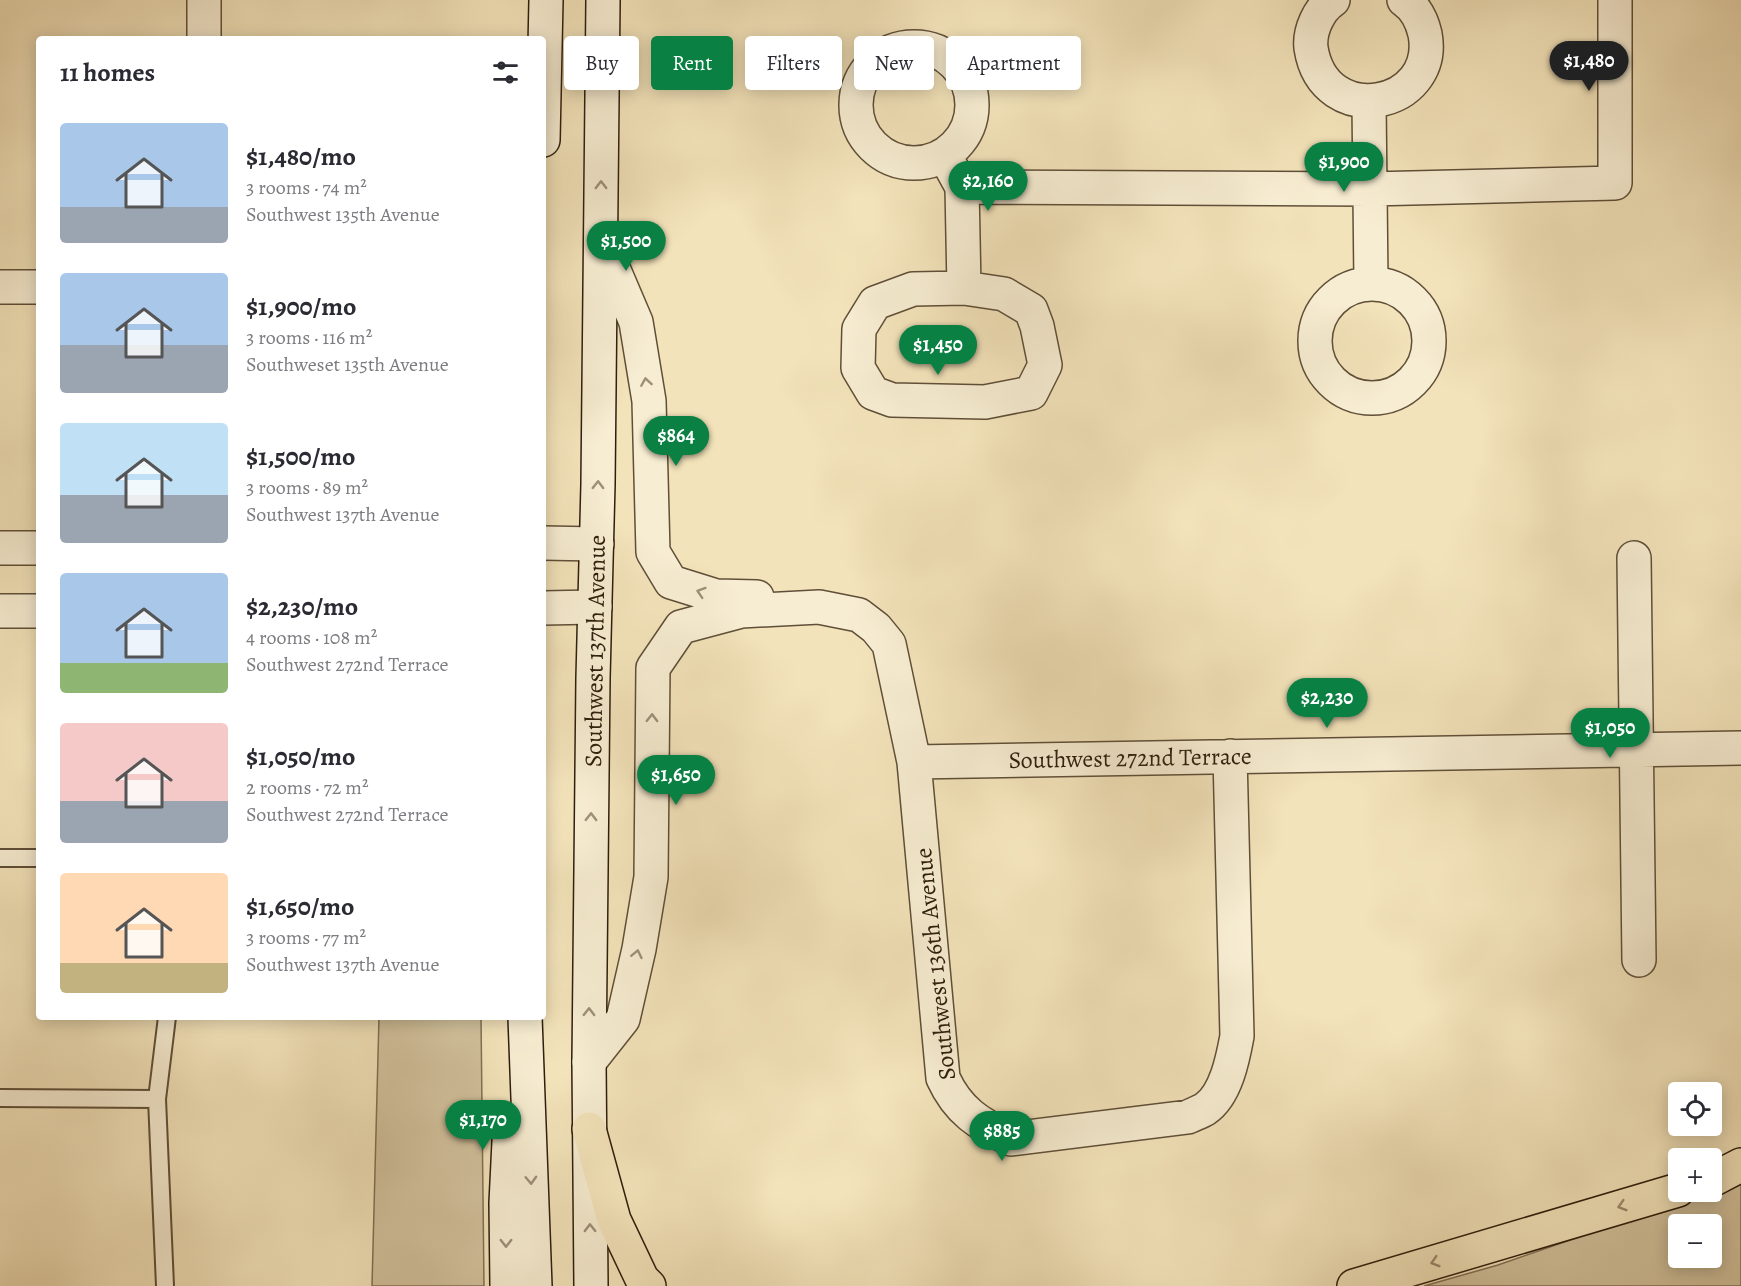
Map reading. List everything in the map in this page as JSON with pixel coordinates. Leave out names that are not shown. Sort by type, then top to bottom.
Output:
[{"type":"highway","points":[[589,1129],[614,1220],[642,1279],[649,1286]]},
{"type":"highway","points":[[1722,1175],[1741,1165]]},
{"type":"highway","points":[[1354,1286],[1668,1193]]},
{"type":"street","points":[[204,0],[204,36]]},
{"type":"street","points":[[545,36],[546,0]]},
{"type":"street","name":"Southwest 137th Avenue","points":[[591,1286],[589,1062],[603,0]]},
{"type":"street","points":[[1333,0],[1315,22],[1311,44],[1315,66],[1328,85],[1347,98],[1369,102],[1391,98],[1410,85],[1423,66],[1427,44],[1423,22],[1410,4],[1404,0]]},
{"type":"street","points":[[962,187],[1370,189],[1615,183],[1615,0]]},
{"type":"street","points":[[1369,102],[1371,283]]},
{"type":"street","points":[[944,155],[962,187],[964,288]]},
{"type":"street","name":"Southwest 137th Avenue","points":[[601,240],[636,322],[649,401],[653,552],[671,582],[716,596],[808,600],[819,607]]},
{"type":"street","points":[[0,287],[36,287]]},
{"type":"street","points":[[964,288],[1004,294],[1030,310],[1037,326],[1046,365],[1030,393],[985,402],[892,400],[873,393],[858,368],[859,329],[875,303],[913,290],[964,288]]},
{"type":"street","points":[[546,543],[597,544]]},
{"type":"street","points":[[0,548],[36,548]]},
{"type":"street","points":[[1634,558],[1639,960]]},
{"type":"street","points":[[546,608],[595,607]]},
{"type":"street","points":[[589,1062],[623,1019],[639,948],[649,887],[653,668],[681,627],[741,610],[819,607]]},
{"type":"street","name":"Southwest 136th Avenue","points":[[819,607],[859,615],[876,628],[889,645],[914,762],[943,1078],[951,1096],[967,1113],[986,1127],[1011,1139],[1188,1117],[1208,1108],[1222,1088],[1231,1066],[1237,1036],[1230,756]]},
{"type":"street","points":[[0,611],[36,611]]},
{"type":"street","name":"Southwest 272nd Terrace","points":[[914,762],[1741,748]]},
{"type":"street","points":[[507,1286],[506,1203],[514,1020]]},
{"type":"street","points":[[525,1020],[535,1286]]},
{"type":"lane","points":[[0,858],[36,858]]},
{"type":"lane","points":[[165,1286],[157,1099],[167,1020]]},
{"type":"lane","points":[[0,1098],[157,1099]]},
{"type":"shaded area","points":[[379,1020],[481,1020],[484,1286],[372,1286]]},
{"type":"shaded area","points":[[1741,1179],[1741,1286],[1424,1286],[1498,1265],[1680,1202],[1722,1202],[1722,1187]]}]
